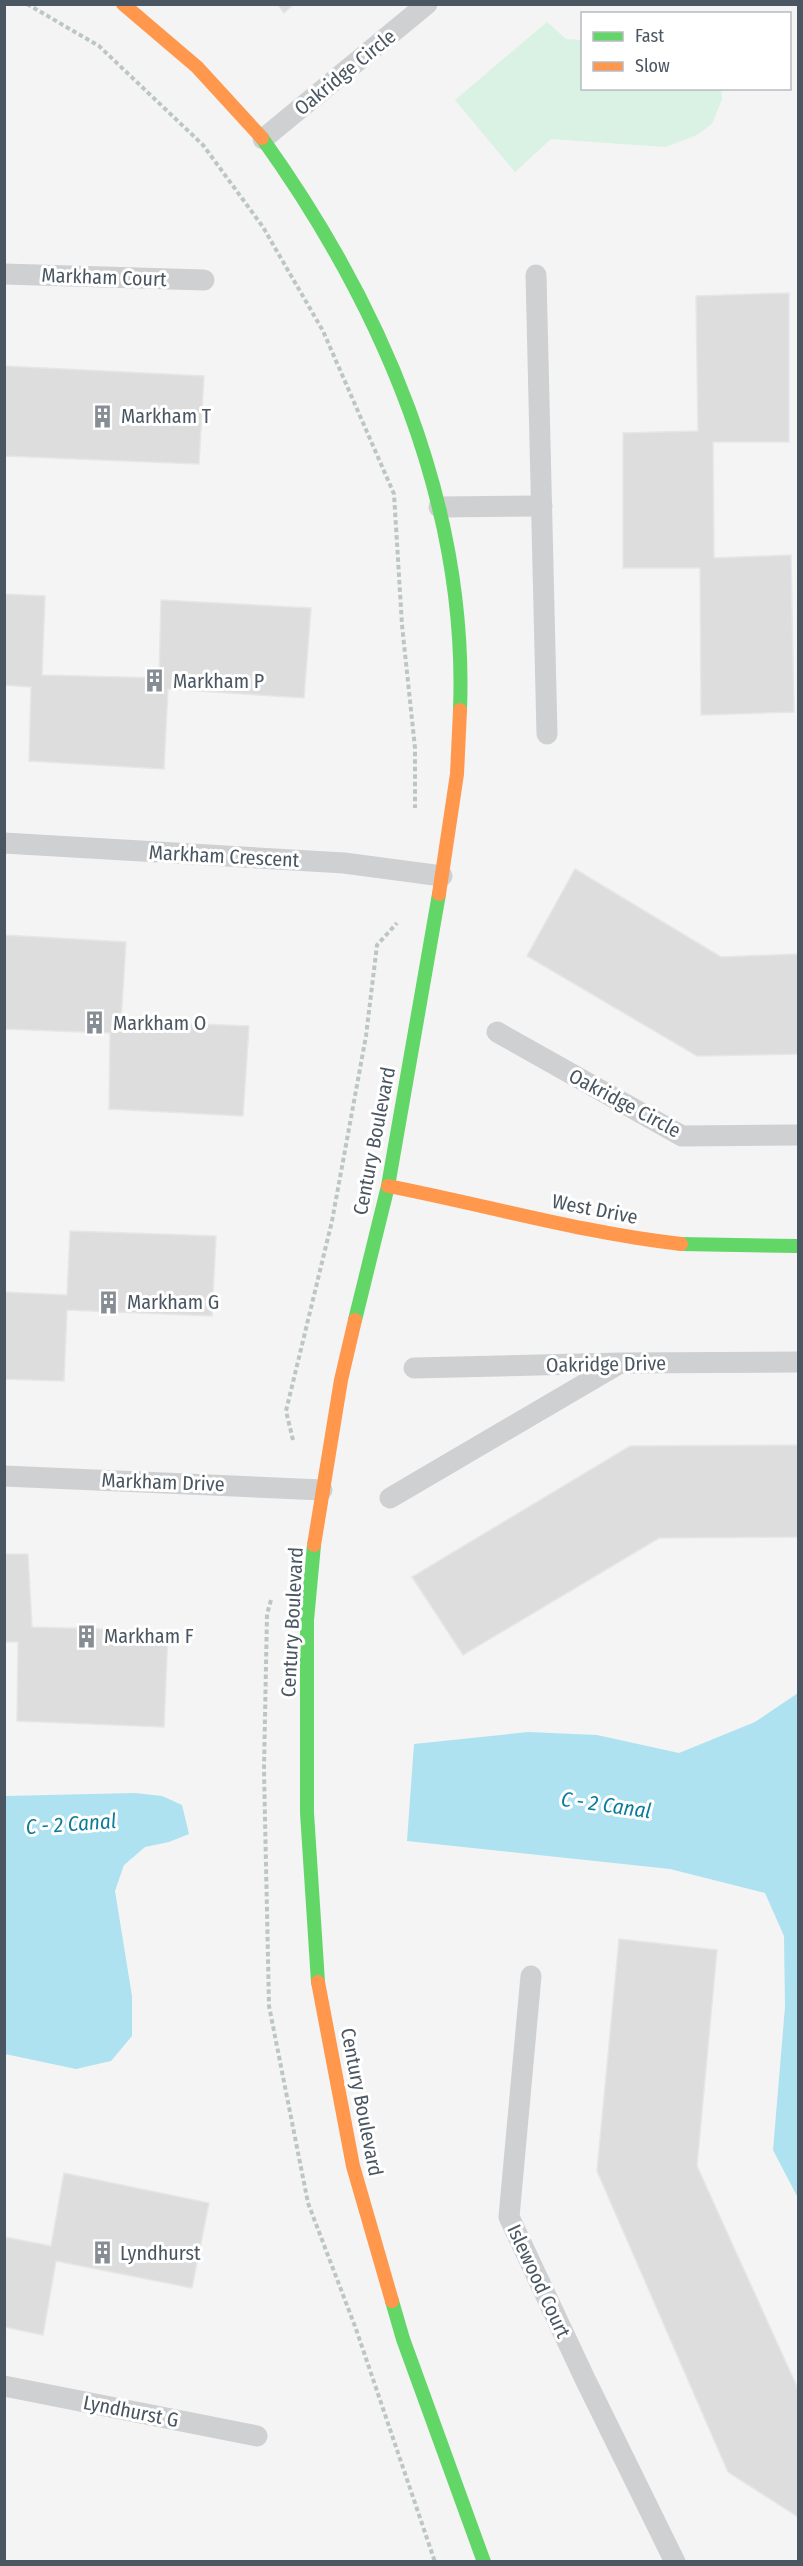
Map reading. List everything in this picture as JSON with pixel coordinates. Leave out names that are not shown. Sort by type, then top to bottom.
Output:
[{"type":"street","name":"Century Boulevard","points":[[123,4],[197,67],[263,139],[310,210],[362,298],[410,411],[439,507],[455,591],[461,673],[457,774],[442,876],[388,1186],[340,1380],[315,1536],[307,1631],[307,1813],[317,1974],[353,2166],[403,2339],[484,2562]]},
{"type":"street","name":"West Drive","points":[[388,1186],[471,1202],[567,1226],[680,1244],[798,1246]]},
{"type":"lane","name":"Oakridge Circle","points":[[263,139],[427,4]]},
{"type":"lane","name":"Markham Court","points":[[4,274],[204,280]]},
{"type":"lane","points":[[536,275],[547,734]]},
{"type":"lane","points":[[439,507],[542,506]]},
{"type":"lane","name":"Markham Crescent","points":[[4,843],[344,863],[442,876]]},
{"type":"lane","name":"Oakridge Circle","points":[[497,1032],[681,1136],[798,1135]]},
{"type":"lane","name":"Oakridge Drive","points":[[414,1368],[798,1362]]},
{"type":"lane","points":[[390,1497],[620,1363]]},
{"type":"lane","name":"Markham Drive","points":[[4,1476],[322,1490]]},
{"type":"lane","name":"Islewood Court","points":[[531,1976],[508,2217],[675,2562]]},
{"type":"lane","name":"Lyndhurst G","points":[[4,2386],[257,2436]]},
{"type":"path","points":[[27,4],[99,46],[203,145],[263,226],[323,331],[394,494],[402,625],[415,748],[414,804],[417,813]]},
{"type":"path","points":[[294,1442],[286,1411],[332,1221],[366,1036],[377,945],[398,922]]},
{"type":"green space","points":[[547,22],[566,39],[581,40],[581,90],[721,90],[722,99],[712,124],[695,136],[665,147],[551,139],[515,172],[455,100]]},
{"type":"water","name":"C - 2 Canal","points":[[798,1693],[798,2198],[773,2150],[785,2007],[784,1936],[765,1893],[670,1869],[407,1841],[414,1744],[528,1732],[597,1735],[679,1753],[755,1722]]},
{"type":"water","name":"C - 2 Canal","points":[[135,1793],[162,1796],[182,1805],[189,1834],[169,1842],[145,1847],[124,1865],[115,1891],[132,1996],[132,2036],[111,2061],[76,2069],[5,2054],[5,1796]]},
{"type":"building","points":[[277,4],[294,4],[284,13]]},
{"type":"building","points":[[789,293],[789,442],[713,442],[714,558],[791,555],[794,712],[701,715],[700,568],[623,568],[623,433],[698,431],[696,296]]},
{"type":"building","name":"Markham T","points":[[4,366],[204,376],[199,464],[4,456]]},
{"type":"building","name":"Markham P","points":[[4,594],[45,596],[42,675],[159,678],[161,600],[311,608],[304,698],[168,689],[164,769],[29,761],[31,687],[4,685]]},
{"type":"building","points":[[575,869],[721,957],[798,954],[798,1054],[697,1056],[527,956]]},
{"type":"building","name":"Markham O","points":[[4,935],[126,942],[121,1021],[249,1026],[243,1116],[109,1109],[110,1033],[4,1029]]},
{"type":"building","name":"Markham G","points":[[70,1231],[216,1236],[212,1316],[67,1310],[64,1381],[4,1379],[4,1292],[67,1295]]},
{"type":"building","points":[[798,1445],[798,1537],[659,1538],[463,1655],[412,1577],[630,1446]]},
{"type":"building","name":"Markham F","points":[[4,1554],[28,1554],[32,1627],[168,1631],[164,1727],[17,1721],[18,1642],[4,1642]]},
{"type":"building","points":[[619,1939],[717,1950],[697,2166],[798,2389],[798,2517],[728,2472],[597,2171]]},
{"type":"building","name":"Lyndhurst","points":[[64,2173],[209,2203],[192,2288],[56,2261],[43,2335],[4,2327],[4,2237],[51,2246]]},
{"type":"traffic: fast","points":[[262,138],[305,202],[344,268],[379,337],[409,409],[432,482],[449,557],[459,633],[460,710]]},
{"type":"traffic: fast","points":[[355,1320],[388,1186],[439,894]]},
{"type":"traffic: fast","points":[[681,1244],[798,1246]]},
{"type":"traffic: fast","points":[[314,1545],[307,1620],[307,1813],[318,1982]]},
{"type":"traffic: fast","points":[[392,2301],[403,2339],[484,2562]]},
{"type":"traffic: slow","points":[[123,4],[197,67],[262,138]]},
{"type":"traffic: slow","points":[[439,894],[457,774],[460,710]]},
{"type":"traffic: slow","points":[[388,1186],[571,1226],[681,1244]]},
{"type":"traffic: slow","points":[[314,1545],[341,1380],[355,1320]]},
{"type":"traffic: slow","points":[[318,1982],[353,2166],[392,2301]]},
{"type":"place","name":"Markham T","points":[[103,416]]},
{"type":"place","name":"Markham P","points":[[155,681]]},
{"type":"place","name":"Markham O","points":[[95,1023]]},
{"type":"place","name":"Markham G","points":[[109,1302]]},
{"type":"place","name":"Markham F","points":[[86,1636]]},
{"type":"place","name":"Lyndhurst","points":[[102,2253]]}]
